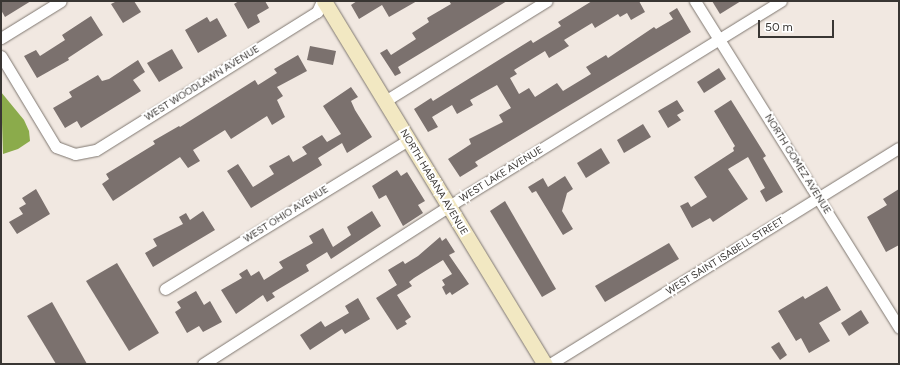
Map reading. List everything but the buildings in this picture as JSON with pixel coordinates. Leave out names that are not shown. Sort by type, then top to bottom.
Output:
[{"type":"street","points":[[1,38],[61,1]]},
{"type":"street","name":"NORTH HABANA AVENUE","points":[[323,1],[545,364]]},
{"type":"street","name":"WEST WOODLAWN AVENUE","points":[[1,56],[56,146],[75,154],[96,150],[317,12],[323,1]]},
{"type":"street","points":[[385,101],[546,1]]},
{"type":"street","name":"NORTH GOMEZ AVENUE","points":[[695,1],[820,198],[899,328]]},
{"type":"street","name":"WEST LAKE AVENUE","points":[[203,364],[448,206],[781,1]]},
{"type":"street","name":"WEST OHIO AVENUE","points":[[165,289],[408,140]]},
{"type":"street","name":"WEST SAINT ISABELL STREET","points":[[550,364],[899,148]]},
{"type":"shaded area","points":[[1,92],[24,120],[29,131],[30,141],[18,149],[3,154]]}]
